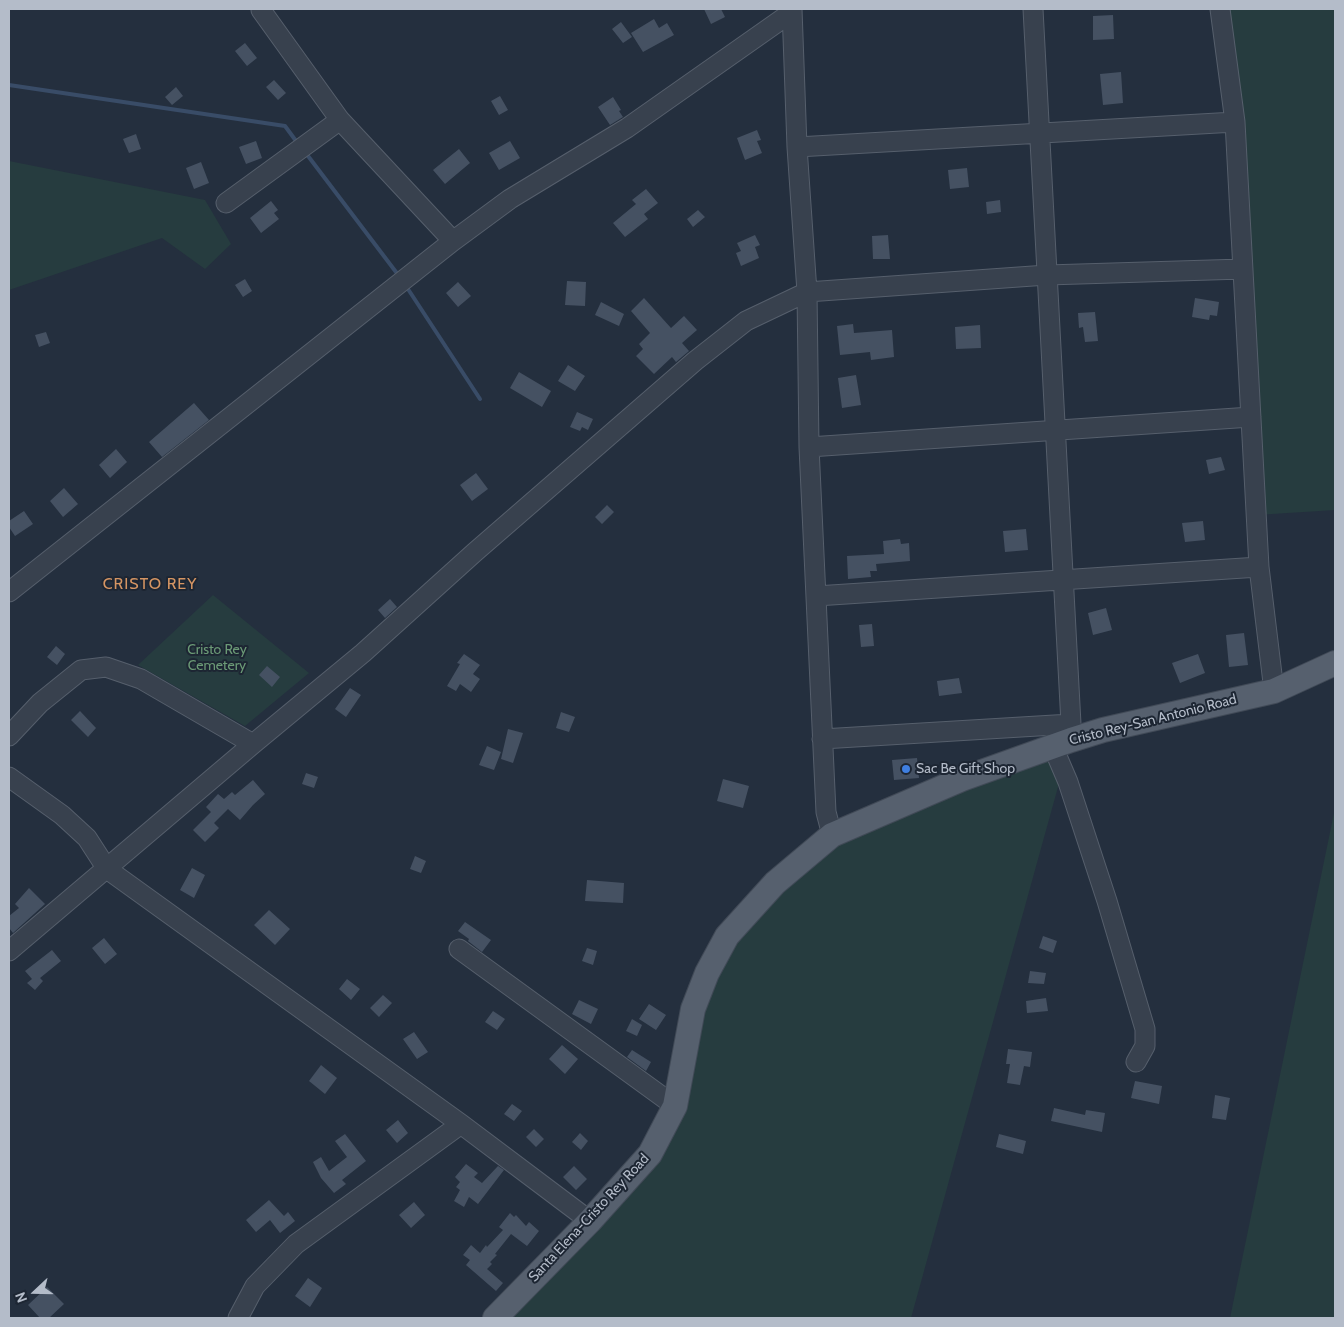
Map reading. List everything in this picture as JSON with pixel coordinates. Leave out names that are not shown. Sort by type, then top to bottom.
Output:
[{"type":"main road","name":"Cristo Rey-San Antonio Road","points":[[832,836],[962,779],[1065,737],[1104,730],[1274,691],[1335,663]]},
{"type":"main road","name":"Santa Elena-Cristo Rey Road","points":[[495,1318],[590,1221],[650,1154],[675,1106],[692,1009],[707,973],[728,936],[775,883],[832,836]]},
{"type":"street","points":[[1032,9],[1063,581],[1065,737],[1068,782],[1146,1029],[1145,1046],[1136,1062]]},
{"type":"street","points":[[1220,9],[1235,122],[1259,567],[1274,691]]},
{"type":"street","points":[[261,10],[340,120],[454,241]]},
{"type":"street","points":[[792,10],[797,147],[807,292],[809,448],[822,739],[826,812],[832,836]]},
{"type":"street","points":[[9,592],[454,241],[510,199],[627,128],[792,10]]},
{"type":"street","points":[[226,204],[340,120]]},
{"type":"street","points":[[797,147],[1235,122]]},
{"type":"street","points":[[9,951],[253,744],[364,653],[475,552],[695,361],[746,321],[807,292],[1047,275],[1243,269]]},
{"type":"street","points":[[809,448],[1251,417]]},
{"type":"street","points":[[816,596],[1259,567]]},
{"type":"street","points":[[9,736],[40,703],[81,670],[106,667],[141,679],[253,744]]},
{"type":"street","points":[[822,739],[1065,737]]},
{"type":"street","points":[[9,777],[62,815],[88,838],[106,869],[461,1124],[590,1221]]},
{"type":"street","points":[[460,949],[675,1106]]},
{"type":"street","points":[[238,1318],[255,1286],[296,1244],[461,1124]]},
{"type":"green space","points":[[1228,9],[1335,9],[1335,510],[1256,515]]},
{"type":"green space","points":[[9,161],[205,200],[231,244],[205,269],[162,238],[9,290]]},
{"type":"green space","name":"Cristo Rey Cemetery","points":[[213,595],[309,673],[245,726],[138,665]]},
{"type":"green space","points":[[1071,740],[911,1318],[495,1318],[650,1154],[707,973],[832,835]]},
{"type":"green space","points":[[1335,808],[1335,1318],[1230,1318]]},
{"type":"building","points":[[704,9],[721,9],[725,17],[711,24]]},
{"type":"building","points":[[1113,15],[1114,39],[1093,40],[1093,16]]},
{"type":"building","points":[[654,19],[659,28],[667,23],[674,35],[643,52],[631,33]]},
{"type":"building","points":[[621,22],[632,37],[623,43],[612,29]]},
{"type":"building","points":[[245,43],[257,58],[247,66],[235,51]]},
{"type":"building","points":[[1121,72],[1123,103],[1103,105],[1100,74]]},
{"type":"building","points":[[274,80],[286,93],[278,100],[266,87]]},
{"type":"building","points":[[176,87],[183,96],[172,105],[165,97]]},
{"type":"building","points":[[500,96],[508,110],[499,115],[491,101]]},
{"type":"building","points":[[613,97],[623,117],[610,125],[598,107]]},
{"type":"building","points":[[757,130],[761,140],[757,141],[762,153],[745,160],[737,138]]},
{"type":"building","points":[[136,134],[141,149],[129,153],[123,139]]},
{"type":"building","points":[[256,141],[262,158],[246,164],[239,147]]},
{"type":"building","points":[[510,141],[520,158],[499,170],[489,153]]},
{"type":"building","points":[[459,149],[470,163],[445,184],[433,170]]},
{"type":"building","points":[[201,162],[209,183],[194,189],[186,168]]},
{"type":"building","points":[[967,168],[969,187],[950,189],[948,170]]},
{"type":"building","points":[[646,189],[658,203],[644,214],[648,219],[625,237],[613,223],[636,204],[632,200]]},
{"type":"building","points":[[1000,200],[1001,212],[987,214],[986,202]]},
{"type":"building","points":[[271,201],[278,210],[274,213],[279,219],[261,233],[250,218]]},
{"type":"building","points":[[698,210],[705,217],[693,227],[687,219]]},
{"type":"building","points":[[755,235],[760,245],[755,247],[759,258],[741,266],[736,253],[741,251],[737,243]]},
{"type":"building","points":[[888,235],[890,259],[873,259],[872,236]]},
{"type":"building","points":[[245,279],[252,291],[243,297],[235,285]]},
{"type":"building","points":[[567,281],[586,282],[585,306],[565,305]]},
{"type":"building","points":[[458,282],[471,296],[458,307],[446,293]]},
{"type":"building","points":[[644,298],[671,328],[684,316],[697,330],[682,343],[689,351],[676,362],[672,357],[654,374],[636,356],[643,349],[639,344],[650,333],[631,311]]},
{"type":"building","points":[[1195,298],[1219,302],[1217,316],[1210,315],[1209,320],[1192,317]]},
{"type":"building","points":[[601,302],[624,314],[619,326],[595,315]]},
{"type":"building","points":[[1095,312],[1098,341],[1085,342],[1083,327],[1079,328],[1078,313]]},
{"type":"building","points":[[853,324],[854,333],[892,330],[894,357],[871,360],[870,352],[840,355],[837,326]]},
{"type":"building","points":[[980,325],[981,348],[956,349],[955,327]]},
{"type":"building","points":[[46,332],[50,343],[39,347],[35,335]]},
{"type":"building","points":[[568,365],[585,376],[575,391],[558,381]]},
{"type":"building","points":[[519,372],[551,391],[542,407],[510,388]]},
{"type":"building","points":[[856,375],[861,405],[842,408],[838,378]]},
{"type":"building","points":[[194,403],[209,420],[162,457],[149,442]]},
{"type":"building","points":[[577,412],[593,419],[588,430],[582,427],[580,431],[570,427]]},
{"type":"building","points":[[116,449],[127,462],[110,478],[99,465]]},
{"type":"building","points":[[1221,457],[1225,470],[1209,474],[1206,460]]},
{"type":"building","points":[[476,473],[488,489],[472,501],[460,485]]},
{"type":"building","points":[[64,488],[78,504],[63,517],[50,501]]},
{"type":"building","points":[[607,505],[614,512],[602,524],[595,517]]},
{"type":"building","points":[[24,511],[33,524],[15,536],[9,527],[9,521]]},
{"type":"building","points":[[1203,521],[1205,540],[1185,542],[1182,523]]},
{"type":"building","points":[[1026,529],[1028,550],[1005,552],[1003,531]]},
{"type":"building","points":[[900,539],[901,544],[909,543],[910,561],[876,564],[877,571],[870,571],[871,577],[848,579],[847,556],[884,554],[883,541]]},
{"type":"building","points":[[390,599],[397,607],[385,618],[378,610]]},
{"type":"building","points":[[1106,608],[1112,630],[1093,635],[1088,613]]},
{"type":"building","points":[[872,624],[874,646],[861,647],[859,625]]},
{"type":"building","points":[[1244,633],[1248,665],[1229,667],[1226,635]]},
{"type":"building","points":[[56,646],[65,654],[57,665],[47,657]]},
{"type":"building","points":[[464,654],[480,665],[473,674],[480,679],[471,692],[460,684],[456,691],[447,686],[460,664],[457,663]]},
{"type":"building","points":[[1198,654],[1205,673],[1180,683],[1172,663]]},
{"type":"building","points":[[267,666],[280,677],[272,687],[259,675]]},
{"type":"building","points":[[959,678],[962,693],[939,696],[937,681]]},
{"type":"building","points":[[350,688],[361,695],[346,717],[335,709]]},
{"type":"building","points":[[80,711],[96,728],[88,737],[71,720]]},
{"type":"building","points":[[561,712],[575,717],[569,732],[556,728]]},
{"type":"building","points":[[508,729],[523,733],[513,763],[501,759]]},
{"type":"building","points":[[487,746],[501,752],[494,770],[479,765]]},
{"type":"building","name":"Sac Be Gift Shop","points":[[917,758],[919,778],[894,780],[892,760]]},
{"type":"building","points":[[306,773],[318,777],[314,788],[302,784]]},
{"type":"building","points":[[723,779],[749,786],[743,808],[717,801]]},
{"type":"building","points":[[253,780],[265,794],[240,820],[228,809],[214,823],[219,828],[205,842],[193,830],[211,812],[206,807],[218,794],[224,799],[232,792],[235,795]]},
{"type":"building","points":[[415,856],[426,861],[421,873],[410,869]]},
{"type":"building","points":[[192,868],[205,875],[194,898],[180,890]]},
{"type":"building","points":[[587,880],[624,883],[623,903],[585,901]]},
{"type":"building","points":[[29,888],[45,904],[13,933],[9,928],[9,916],[19,908],[15,904]]},
{"type":"building","points":[[269,910],[290,929],[275,945],[254,925]]},
{"type":"building","points":[[465,922],[491,940],[482,952],[458,931]]},
{"type":"building","points":[[1043,936],[1057,941],[1053,953],[1039,948]]},
{"type":"building","points":[[104,938],[117,954],[105,964],[92,948]]},
{"type":"building","points":[[587,948],[597,951],[593,965],[582,961]]},
{"type":"building","points":[[52,950],[61,961],[40,978],[43,981],[35,990],[27,983],[32,979],[25,971]]},
{"type":"building","points":[[1030,971],[1046,973],[1044,984],[1028,983]]},
{"type":"building","points":[[347,979],[360,989],[351,1000],[339,989]]},
{"type":"building","points":[[383,995],[392,1003],[379,1017],[370,1008]]},
{"type":"building","points":[[1046,998],[1048,1011],[1027,1013],[1026,1001]]},
{"type":"building","points":[[579,1000],[598,1009],[591,1024],[572,1014]]},
{"type":"building","points":[[649,1004],[666,1015],[656,1030],[639,1019]]},
{"type":"building","points":[[493,1011],[505,1019],[497,1030],[485,1022]]},
{"type":"building","points":[[632,1019],[642,1025],[637,1036],[626,1031]]},
{"type":"building","points":[[414,1032],[428,1052],[417,1059],[403,1039]]},
{"type":"building","points":[[562,1045],[578,1059],[565,1074],[549,1059]]},
{"type":"building","points":[[1008,1049],[1032,1052],[1030,1067],[1024,1066],[1020,1085],[1007,1083],[1010,1064],[1006,1064]]},
{"type":"building","points":[[632,1050],[651,1062],[646,1071],[627,1057]]},
{"type":"building","points":[[321,1065],[337,1078],[325,1094],[309,1081]]},
{"type":"building","points":[[1135,1081],[1162,1086],[1159,1104],[1131,1098]]},
{"type":"building","points":[[1215,1095],[1230,1098],[1226,1120],[1212,1118]]},
{"type":"building","points":[[512,1104],[522,1111],[514,1121],[504,1114]]},
{"type":"building","points":[[1054,1108],[1085,1115],[1086,1110],[1105,1113],[1102,1132],[1051,1121]]},
{"type":"building","points":[[398,1120],[408,1133],[397,1143],[386,1130]]},
{"type":"building","points":[[534,1129],[544,1139],[536,1147],[526,1137]]},
{"type":"building","points":[[580,1133],[588,1141],[581,1150],[572,1142]]},
{"type":"building","points":[[345,1134],[366,1161],[342,1180],[346,1184],[334,1193],[321,1178],[313,1162],[321,1157],[329,1171],[347,1157],[335,1141]]},
{"type":"building","points":[[999,1134],[1026,1141],[1023,1154],[996,1147]]},
{"type":"building","points":[[466,1164],[478,1173],[474,1177],[482,1183],[498,1166],[504,1170],[478,1204],[469,1197],[464,1207],[454,1201],[460,1190],[456,1187],[460,1182],[455,1177]]},
{"type":"building","points":[[574,1166],[587,1179],[576,1190],[563,1177]]},
{"type":"building","points":[[269,1200],[284,1216],[288,1212],[295,1221],[280,1233],[270,1220],[256,1232],[246,1220]]},
{"type":"building","points":[[414,1202],[425,1215],[411,1228],[399,1215]]},
{"type":"building","points":[[510,1213],[514,1217],[516,1215],[526,1226],[529,1222],[539,1231],[527,1246],[511,1234],[495,1254],[497,1255],[490,1262],[492,1264],[487,1269],[503,1283],[496,1291],[466,1265],[470,1260],[463,1255],[471,1245],[480,1253],[486,1245],[487,1247],[503,1230],[499,1227]]},
{"type":"building","points":[[308,1278],[322,1288],[310,1307],[295,1296]]},
{"type":"building","points":[[47,1287],[64,1304],[49,1318],[40,1318],[28,1305]]},
{"type":"waterway","points":[[9,85],[285,126],[299,145]]},
{"type":"waterway","points":[[305,152],[399,276]]},
{"type":"waterway","points":[[406,286],[480,399]]},
{"type":"place","name":"Sac Be Gift Shop","points":[[906,769]]},
{"type":"district","name":"CRISTO REY","points":[[150,584]]}]
